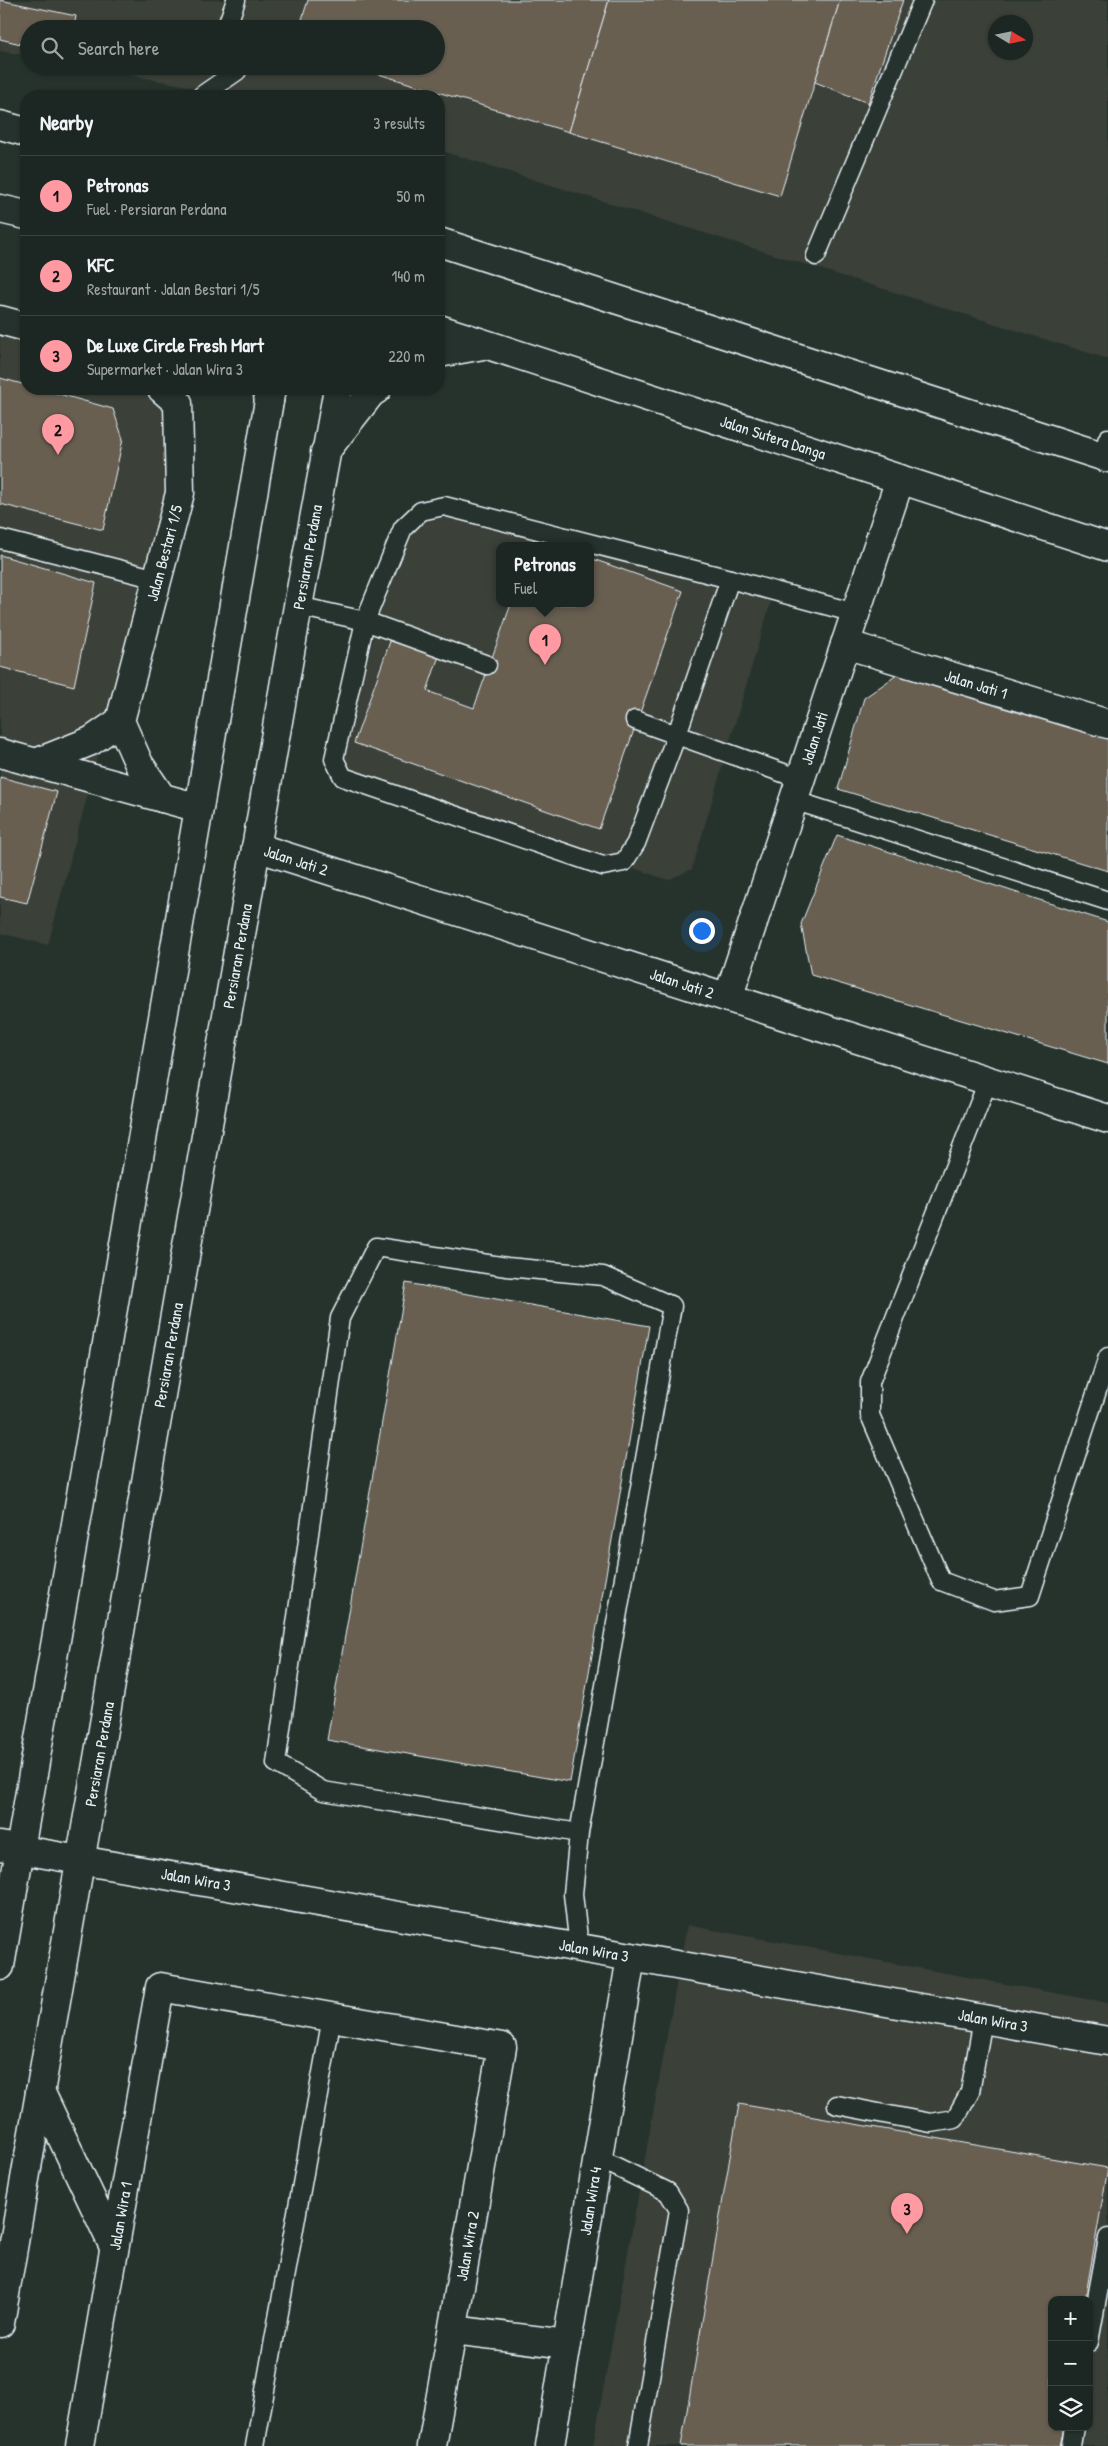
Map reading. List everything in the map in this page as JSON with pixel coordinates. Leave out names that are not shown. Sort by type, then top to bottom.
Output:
[{"type":"street","points":[[0,125],[20,130]]},
{"type":"street","points":[[0,209],[20,214]]},
{"type":"street","points":[[445,244],[1106,451]]},
{"type":"street","points":[[0,320],[20,325]]},
{"type":"street","name":"Jalan Sutera Danga","points":[[445,330],[1108,547]]},
{"type":"street","points":[[445,352],[487,344]]},
{"type":"street","name":"Jalan Bestari 1/5","points":[[120,721],[180,493],[178,403],[169,395]]},
{"type":"street","points":[[0,1966],[10,1847],[199,808],[269,395]]},
{"type":"street","name":"Persiaran Perdana","points":[[0,2323],[298,606],[337,395]]},
{"type":"street","points":[[325,452],[369,395]]},
{"type":"street","name":"Jalan Jati","points":[[728,998],[900,479]]},
{"type":"street","name":"Jalan Jati 1","points":[[845,644],[1108,724]]},
{"type":"street","points":[[36,763],[91,741],[120,721],[139,764],[162,798]]},
{"type":"street","points":[[0,753],[199,808]]},
{"type":"street","name":"Jalan Jati 2","points":[[256,847],[1108,1119]]},
{"type":"street","name":"Jalan Wira 3","points":[[10,1847],[1108,2041]]},
{"type":"street","name":"Jalan Wira 4","points":[[550,2446],[631,1957]]},
{"type":"street","name":"Jalan Wira 1","points":[[80,2446],[160,1987],[332,2017]]},
{"type":"street","name":"Jalan Wira 2","points":[[332,2017],[502,2047],[432,2446]]},
{"type":"street","points":[[40,2091],[114,2247]]},
{"type":"street","points":[[452,2330],[567,2344]]},
{"type":"lane","points":[[229,20],[236,0]]},
{"type":"lane","points":[[816,256],[924,0]]},
{"type":"lane","points":[[210,90],[231,75]]},
{"type":"lane","points":[[585,542],[444,506],[421,511],[403,528],[364,621],[334,759],[343,777],[603,866],[624,862],[636,843],[677,734],[730,579]]},
{"type":"lane","points":[[0,539],[157,579]]},
{"type":"lane","points":[[594,544],[855,613]]},
{"type":"lane","points":[[298,606],[364,621],[487,665]]},
{"type":"lane","points":[[635,720],[677,734],[797,790],[1108,901]]},
{"type":"lane","points":[[988,1081],[870,1382],[870,1415],[941,1581],[994,1601],[1030,1596],[1108,1357]]},
{"type":"lane","points":[[579,1832],[323,1791],[276,1763],[340,1318],[376,1247],[507,1266],[603,1276],[672,1306],[579,1832],[573,1894],[579,1947]]},
{"type":"lane","points":[[256,2446],[332,2017]]},
{"type":"lane","points":[[836,2105],[932,2123],[956,2119],[970,2092],[983,2019]]},
{"type":"lane","points":[[598,2158],[668,2192],[679,2210],[638,2446]]},
{"type":"lane","points":[[1089,2341],[1108,2238]]},
{"type":"lane","points":[[1070,2446],[1073,2431]]},
{"type":"shaded area","points":[[0,0],[1108,0],[1108,359],[445,152],[445,90],[208,90],[129,75],[445,75],[445,20],[20,20],[20,54],[0,51]]},
{"type":"shaded area","points":[[0,335],[20,340],[20,395],[147,395],[164,410],[167,492],[48,945],[0,933]]},
{"type":"shaded area","points":[[448,517],[550,542],[496,542],[496,607],[594,607],[594,553],[772,598],[692,869],[668,880],[353,772],[342,761],[379,614],[410,535],[424,521]]},
{"type":"shaded area","points":[[687,1925],[1108,2003],[1108,2446],[593,2446]]},
{"type":"building","points":[[0,0],[76,16],[75,20],[20,20],[20,44],[0,39]]},
{"type":"building","points":[[308,0],[609,0],[569,132],[445,94],[445,90],[431,90],[382,75],[445,75],[445,20],[302,20]]},
{"type":"building","points":[[609,0],[840,0],[780,196],[569,132]]},
{"type":"building","points":[[840,0],[903,0],[868,103],[815,82]]},
{"type":"building","points":[[0,378],[20,383],[20,395],[63,395],[113,409],[123,439],[103,530],[0,504]]},
{"type":"building","points":[[534,538],[545,542],[532,542]]},
{"type":"building","points":[[0,555],[96,583],[74,686],[0,667]]},
{"type":"building","points":[[594,559],[683,591],[599,829],[354,743],[393,633],[441,650],[427,691],[474,708],[510,607],[594,607]]},
{"type":"building","points":[[904,670],[1108,734],[1108,871],[838,789],[864,698]]},
{"type":"building","points":[[0,777],[57,792],[27,903],[0,897]]},
{"type":"building","points":[[837,835],[1108,922],[1108,1064],[811,975],[801,924]]},
{"type":"building","points":[[406,1283],[649,1326],[570,1782],[327,1740]]},
{"type":"building","points":[[739,2104],[1108,2168],[1086,2296],[1048,2296],[1048,2431],[1063,2431],[1060,2446],[681,2446]]},
{"type":"place","name":"KFC","points":[[58,455]]},
{"type":"place","name":"Petronas","points":[[545,665]]},
{"type":"place","name":"De Luxe Circle Fresh Mart","points":[[907,2234]]}]
